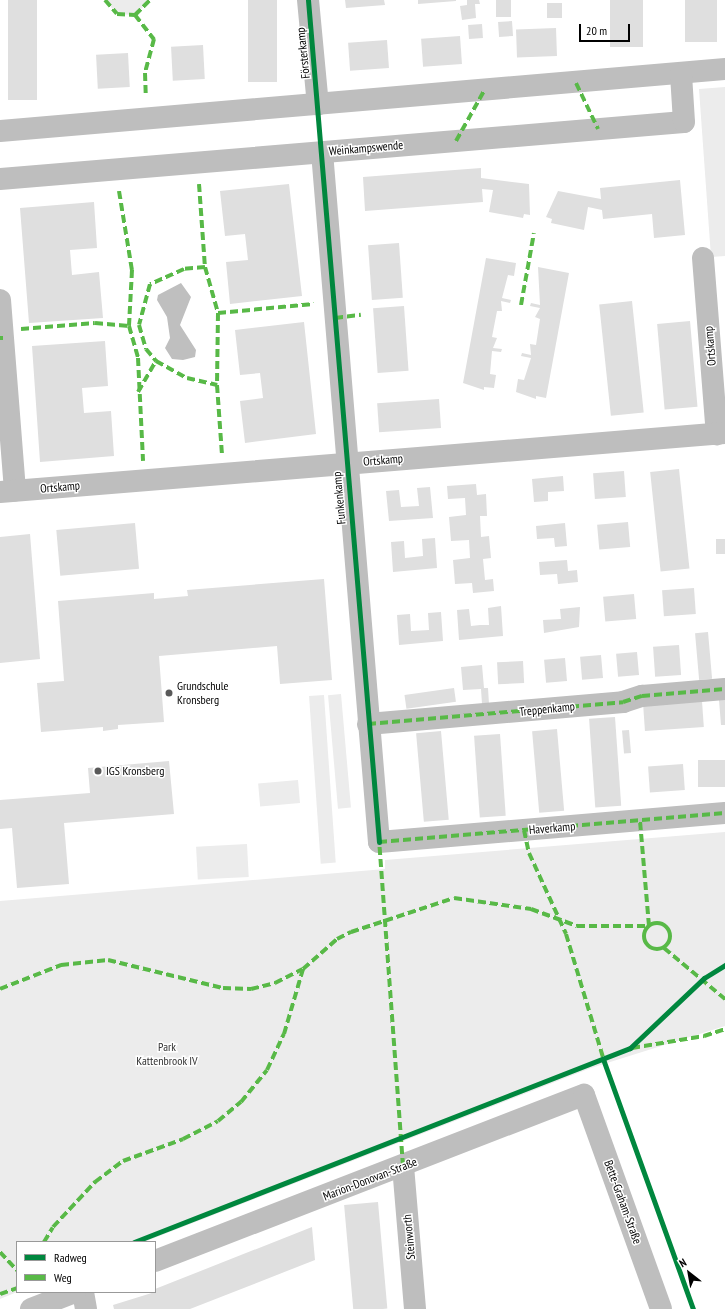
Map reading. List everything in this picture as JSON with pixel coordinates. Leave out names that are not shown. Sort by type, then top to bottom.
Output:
[{"type":"street","name":"Försterkamp","points":[[308,0],[318,104]]},
{"type":"street","points":[[0,131],[681,74],[725,69]]},
{"type":"street","name":"Weinkampswende","points":[[0,179],[684,122],[681,74]]},
{"type":"street","name":"Funkenkamp","points":[[322,152],[346,463],[378,842]]},
{"type":"street","name":"Ortskamp","points":[[8,491],[721,434],[704,258]]},
{"type":"street","points":[[0,300],[8,491]]},
{"type":"street","name":"Treppenkamp","points":[[368,724],[623,702],[642,696],[725,689]]},
{"type":"street","name":"Haverkamp","points":[[378,842],[725,813]]},
{"type":"street","name":"Marion-Donovan-Straße","points":[[156,1261],[404,1166],[584,1095]]},
{"type":"street","name":"Bette-Graham-Straße","points":[[584,1095],[661,1309]]},
{"type":"street","name":"Steinworth","points":[[404,1166],[415,1309]]},
{"type":"street","points":[[31,1309],[72,1293]]},
{"type":"street","points":[[83,1293],[86,1309]]},
{"type":"green space","points":[[105,0],[150,0],[135,15],[117,14]]},
{"type":"green space","points":[[725,87],[725,256],[711,257],[699,89]]},
{"type":"green space","points":[[341,694],[351,808],[338,809],[328,695]]},
{"type":"green space","points":[[324,695],[336,863],[321,864],[309,696]]},
{"type":"green space","points":[[298,780],[300,803],[260,806],[258,783]]},
{"type":"green space","name":"Park Kattenbrook IV","points":[[725,832],[725,1026],[591,1068],[147,1241],[16,1241],[16,1292],[0,1299],[0,901],[385,869],[385,860]]},
{"type":"green space","points":[[247,844],[249,877],[198,880],[196,847]]},
{"type":"shaded area","points":[[181,283],[191,297],[180,325],[196,350],[195,357],[183,360],[172,359],[165,348],[170,338],[167,317],[157,300],[158,295]]},
{"type":"building","points":[[8,0],[37,0],[37,100],[8,100]]},
{"type":"building","points":[[248,0],[277,0],[277,82],[248,82]]},
{"type":"building","points":[[345,0],[384,0],[385,5],[346,8]]},
{"type":"building","points":[[418,0],[456,0],[456,1],[418,4]]},
{"type":"building","points":[[467,0],[479,0],[480,4],[475,4],[476,18],[462,20],[460,6],[467,5]]},
{"type":"building","points":[[496,0],[511,0],[511,17],[496,17]]},
{"type":"building","points":[[610,0],[643,0],[643,47],[610,47]]},
{"type":"building","points":[[685,0],[717,0],[717,42],[685,42]]},
{"type":"building","points":[[547,3],[562,3],[562,18],[547,18]]},
{"type":"building","points":[[512,21],[513,36],[499,37],[498,22]]},
{"type":"building","points":[[482,24],[483,38],[469,39],[468,25]]},
{"type":"building","points":[[556,28],[557,56],[517,57],[516,29]]},
{"type":"building","points":[[460,36],[462,64],[423,67],[421,39]]},
{"type":"building","points":[[387,40],[389,68],[350,71],[348,43]]},
{"type":"building","points":[[203,45],[205,79],[173,81],[171,47]]},
{"type":"building","points":[[128,53],[130,87],[98,89],[96,55]]},
{"type":"building","points":[[481,168],[481,178],[529,184],[530,215],[524,214],[523,218],[489,212],[493,190],[482,189],[483,202],[365,211],[363,177]]},
{"type":"building","points":[[680,180],[685,235],[654,238],[652,214],[603,219],[602,210],[588,207],[584,230],[551,223],[552,219],[546,217],[558,191],[601,199],[600,188]]},
{"type":"building","points":[[289,184],[302,296],[230,304],[226,262],[248,260],[245,234],[225,236],[220,191]]},
{"type":"building","points":[[94,202],[97,248],[70,250],[72,275],[99,272],[103,318],[29,323],[20,208]]},
{"type":"building","points":[[399,243],[403,298],[372,300],[368,245]]},
{"type":"building","points":[[486,258],[516,263],[514,276],[508,275],[502,298],[511,300],[510,303],[501,301],[502,311],[497,311],[492,337],[497,338],[493,348],[502,349],[501,352],[492,351],[490,374],[496,375],[494,388],[484,387],[484,390],[463,383]]},
{"type":"building","points":[[538,267],[569,273],[546,398],[536,396],[536,399],[516,392],[518,379],[524,380],[531,358],[521,356],[522,353],[531,355],[530,344],[536,345],[540,319],[535,317],[540,308],[530,306],[531,303],[540,305]]},
{"type":"building","points":[[632,301],[644,412],[611,416],[599,304]]},
{"type":"building","points":[[404,306],[409,371],[378,373],[373,308]]},
{"type":"building","points":[[690,321],[697,407],[665,410],[657,324]]},
{"type":"building","points":[[304,322],[316,434],[245,443],[240,401],[263,398],[260,373],[240,375],[235,330]]},
{"type":"building","points":[[105,341],[108,386],[82,388],[84,413],[111,411],[114,456],[40,462],[32,346]]},
{"type":"building","points":[[439,399],[441,428],[379,432],[377,403]]},
{"type":"building","points":[[679,469],[689,568],[661,571],[650,472]]},
{"type":"building","points":[[624,471],[626,497],[595,499],[593,473]]},
{"type":"building","points":[[563,476],[564,491],[548,492],[548,501],[534,502],[532,479]]},
{"type":"building","points":[[476,484],[477,495],[486,494],[487,516],[480,516],[481,537],[489,536],[491,558],[483,559],[485,580],[493,579],[494,591],[473,593],[472,583],[455,584],[453,560],[470,558],[469,540],[451,541],[449,517],[466,515],[465,498],[448,499],[447,486]]},
{"type":"building","points":[[430,487],[433,518],[389,521],[386,491],[399,490],[401,507],[419,506],[417,488]]},
{"type":"building","points":[[628,522],[630,547],[599,550],[597,525]]},
{"type":"building","points":[[135,523],[139,569],[60,576],[56,530]]},
{"type":"building","points":[[565,523],[567,546],[555,547],[554,538],[537,539],[536,526]]},
{"type":"building","points":[[30,534],[40,659],[0,663],[0,537]]},
{"type":"building","points":[[435,538],[437,568],[393,572],[391,542],[404,541],[405,558],[423,556],[422,539]]},
{"type":"building","points":[[716,539],[725,539],[725,554],[716,554]]},
{"type":"building","points":[[567,560],[568,571],[577,570],[578,582],[558,584],[557,574],[540,575],[539,562]]},
{"type":"building","points":[[324,579],[332,680],[280,684],[277,646],[159,656],[164,722],[118,725],[118,729],[103,731],[103,727],[41,732],[37,683],[64,681],[58,601],[154,593],[154,599],[188,596],[187,590]]},
{"type":"building","points":[[694,588],[696,614],[664,616],[662,590]]},
{"type":"building","points":[[634,594],[636,619],[605,622],[603,597]]},
{"type":"building","points":[[501,606],[503,636],[459,640],[457,610],[469,609],[471,626],[489,625],[488,608]]},
{"type":"building","points":[[580,607],[579,627],[544,633],[543,620],[561,619],[560,609]]},
{"type":"building","points":[[441,612],[443,641],[399,645],[397,615],[410,614],[411,631],[429,630],[428,613]]},
{"type":"building","points":[[708,632],[712,679],[699,680],[695,633]]},
{"type":"building","points":[[679,645],[681,675],[655,677],[653,647]]},
{"type":"building","points":[[637,652],[639,675],[618,677],[616,654]]},
{"type":"building","points":[[601,655],[603,678],[582,680],[580,657]]},
{"type":"building","points":[[565,658],[567,681],[546,683],[544,660]]},
{"type":"building","points":[[523,661],[524,683],[498,684],[497,662]]},
{"type":"building","points":[[482,665],[484,688],[488,688],[489,704],[482,704],[481,689],[463,690],[461,667]]},
{"type":"building","points":[[454,688],[456,702],[406,709],[404,695]]},
{"type":"building","points":[[725,699],[725,725],[721,725],[719,700]]},
{"type":"building","points":[[702,701],[704,727],[645,731],[643,705]]},
{"type":"building","points":[[615,717],[621,806],[595,808],[589,719]]},
{"type":"building","points":[[557,729],[564,811],[539,813],[532,731]]},
{"type":"building","points":[[629,730],[631,753],[624,754],[622,731]]},
{"type":"building","points":[[441,731],[449,820],[424,822],[416,733]]},
{"type":"building","points":[[500,734],[506,816],[480,818],[474,736]]},
{"type":"building","points":[[698,760],[725,760],[725,787],[698,787]]},
{"type":"building","points":[[169,761],[174,814],[64,823],[69,884],[17,888],[12,828],[0,829],[0,800],[90,793],[88,768]]},
{"type":"building","points":[[683,764],[685,790],[650,792],[648,766]]},
{"type":"building","points":[[378,1202],[387,1309],[353,1309],[344,1205]]},
{"type":"building","points":[[312,1227],[315,1260],[190,1309],[114,1309],[113,1305],[156,1293],[156,1289]]},
{"type":"marked path","points":[[105,0],[117,14],[135,15],[150,0]]},
{"type":"marked path","points":[[135,15],[154,39],[145,73],[146,97]]},
{"type":"marked path","points":[[576,83],[598,129]]},
{"type":"marked path","points":[[456,141],[484,91]]},
{"type":"marked path","points":[[199,184],[205,267],[218,313],[217,385],[222,455]]},
{"type":"marked path","points":[[119,191],[132,270],[129,326],[138,358],[143,461]]},
{"type":"marked path","points":[[521,305],[534,233]]},
{"type":"marked path","points":[[205,267],[184,269],[150,284],[139,325],[146,349],[156,361],[187,378],[217,385]]},
{"type":"marked path","points":[[218,313],[314,304]]},
{"type":"marked path","points":[[335,318],[361,315]]},
{"type":"marked path","points":[[21,329],[95,323],[129,326]]},
{"type":"marked path","points":[[138,392],[156,361]]},
{"type":"marked path","points":[[368,724],[623,702],[642,696],[725,689]]},
{"type":"marked path","points":[[403,1166],[379,842],[725,813]]},
{"type":"marked path","points":[[0,989],[61,965],[108,960],[223,988],[251,989],[275,983],[303,969],[337,939],[351,932],[454,898],[531,909],[577,926],[649,926],[640,820]]},
{"type":"marked path","points":[[524,830],[529,853],[566,934],[604,1061]]},
{"type":"marked path","points":[[657,923],[666,927],[670,936],[666,945],[657,949],[648,945],[644,936],[648,927],[657,923]]},
{"type":"marked path","points":[[664,948],[725,999]]},
{"type":"marked path","points":[[45,1241],[53,1227],[95,1182],[123,1161],[183,1139],[218,1121],[241,1102],[267,1070],[284,1034],[303,969]]},
{"type":"marked path","points":[[632,1048],[704,1036],[725,1029]]},
{"type":"marked path","points":[[0,1252],[16,1269]]},
{"type":"marked path","points":[[0,1294],[16,1288]]},
{"type":"cycle path","points":[[308,0],[379,842]]},
{"type":"cycle path","points":[[137,1241],[630,1048],[704,978],[725,965]]},
{"type":"cycle path","points":[[603,1059],[693,1309]]},
{"type":"place","name":"Grundschule Kronsberg","points":[[169,693]]},
{"type":"place","name":"IGS Kronsberg","points":[[98,771]]}]
